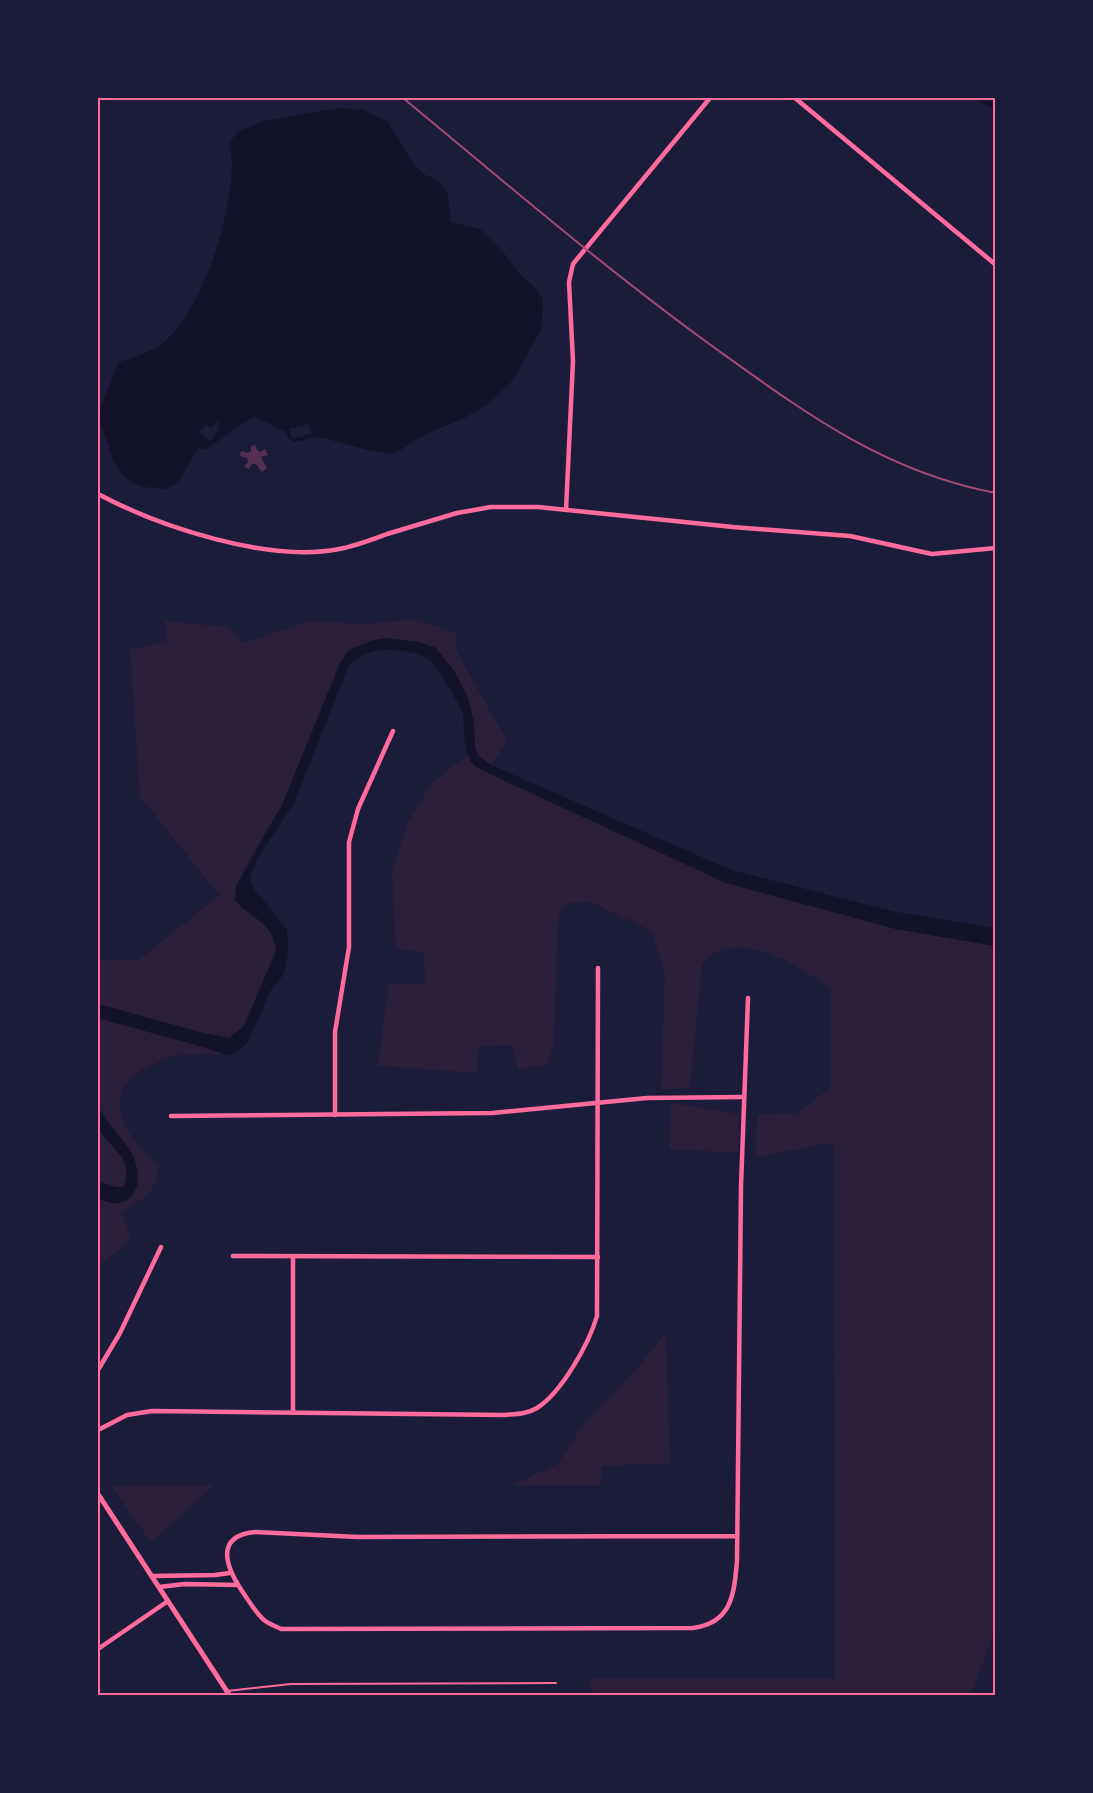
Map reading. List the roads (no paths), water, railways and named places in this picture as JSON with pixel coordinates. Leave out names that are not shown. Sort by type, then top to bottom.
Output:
[{"type":"street","points":[[566,510],[573,361],[569,282],[573,264],[710,98]]},
{"type":"street","points":[[795,98],[996,265]]},
{"type":"street","points":[[98,494],[129,510],[177,528],[236,543],[298,552],[324,551],[353,546],[471,509],[513,506],[850,536],[932,554],[996,548]]},
{"type":"street","points":[[335,1115],[334,1042],[349,947],[349,842],[358,809],[393,731]]},
{"type":"street","points":[[98,1430],[127,1414],[142,1412],[505,1415],[531,1411],[555,1393],[590,1336],[597,1316],[598,968]]},
{"type":"street","points":[[737,1536],[358,1537],[255,1532],[239,1536],[231,1543],[227,1560],[230,1573],[258,1615],[281,1629],[693,1628],[714,1622],[723,1616],[736,1573],[737,1536],[743,1097],[748,998]]},
{"type":"street","points":[[171,1116],[492,1113],[646,1098],[743,1097]]},
{"type":"street","points":[[98,1370],[120,1333],[161,1247]]},
{"type":"street","points":[[233,1256],[598,1257]]},
{"type":"street","points":[[293,1257],[293,1412]]},
{"type":"street","points":[[98,1494],[228,1693]]},
{"type":"street","points":[[152,1576],[230,1573]]},
{"type":"street","points":[[159,1587],[185,1584],[238,1585]]},
{"type":"street","points":[[98,1649],[168,1601]]},
{"type":"lane","points":[[228,1693],[291,1684],[556,1683]]},
{"type":"railway","points":[[403,98],[638,290],[719,351],[817,419],[883,456],[919,471],[996,493]]}]
